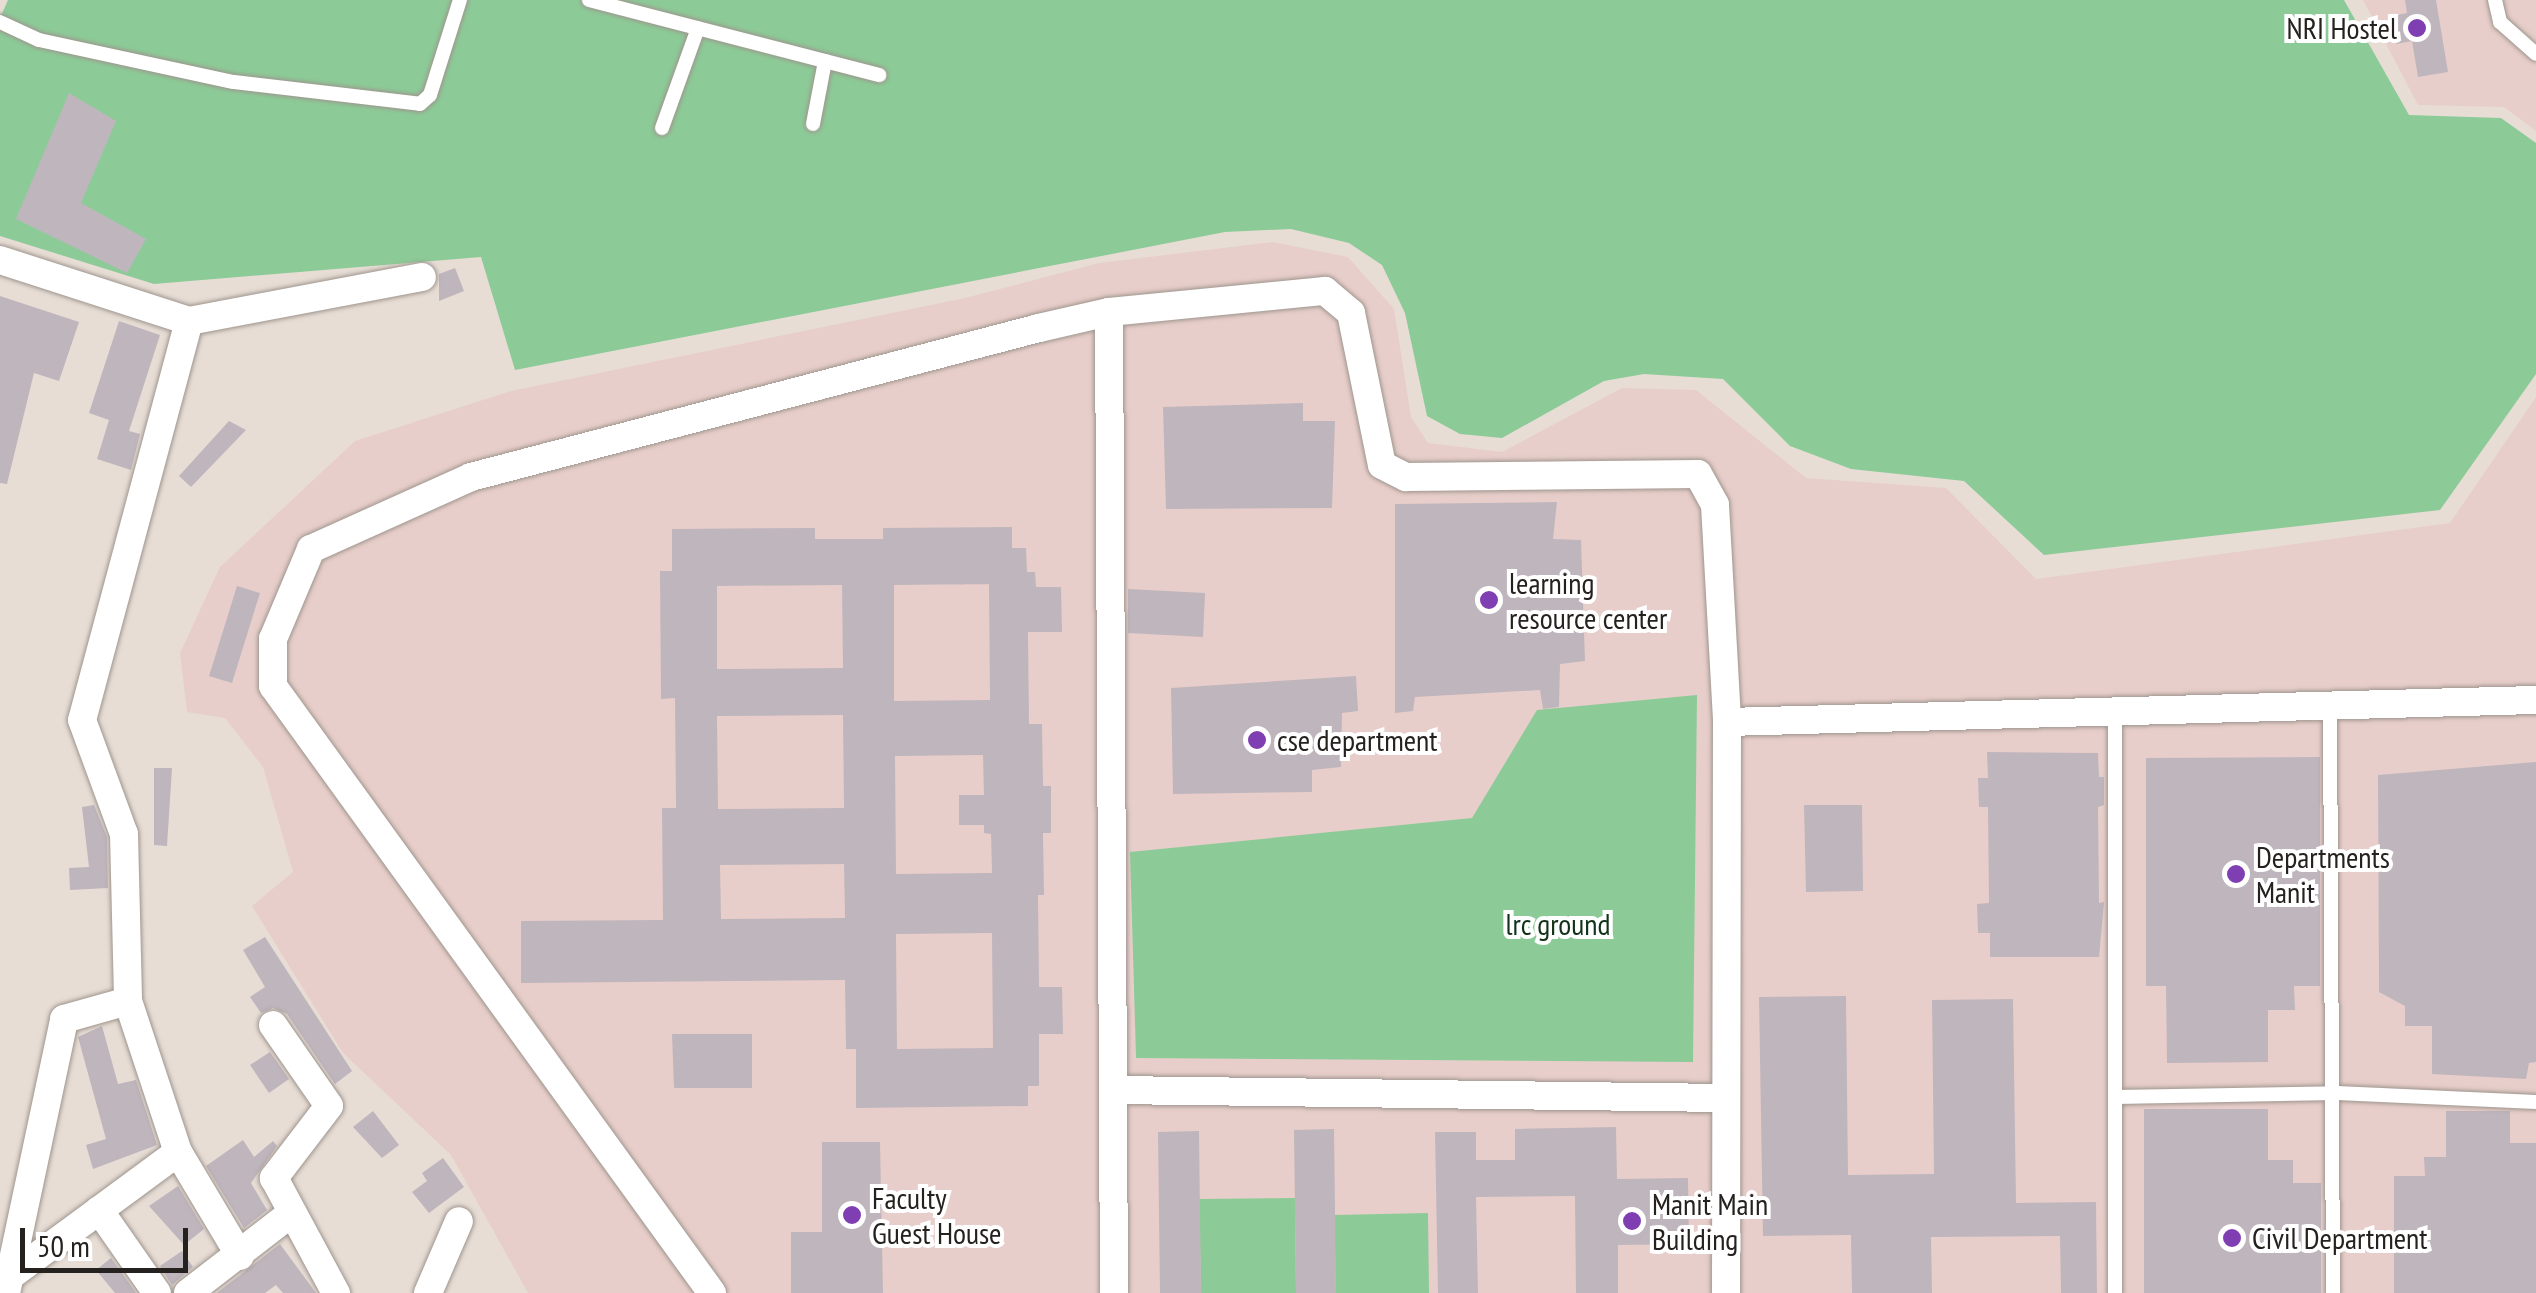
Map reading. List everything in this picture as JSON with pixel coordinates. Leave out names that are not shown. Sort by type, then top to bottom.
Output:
[{"type":"street","points":[[0,260],[189,321],[422,277]]},
{"type":"street","points":[[712,1293],[273,686],[273,638],[311,549],[471,477],[1109,312],[1325,291],[1351,312],[1382,466],[1406,477],[1698,474],[1715,505],[1727,722],[1726,1293]]},
{"type":"street","points":[[1109,312],[1114,1293]]},
{"type":"street","points":[[189,321],[82,720],[124,834],[128,1001],[178,1152],[240,1256]]},
{"type":"street","points":[[1727,722],[2536,700]]},
{"type":"street","points":[[8,1284],[64,1019],[128,1001]]},
{"type":"street","points":[[273,1025],[330,1111],[274,1178],[289,1215],[336,1293]]},
{"type":"street","points":[[1114,1090],[1724,1098]]},
{"type":"street","points":[[8,1284],[178,1152]]},
{"type":"street","points":[[99,1210],[157,1293]]},
{"type":"street","points":[[188,1293],[289,1215]]},
{"type":"street","points":[[428,1293],[459,1221]]},
{"type":"lane","points":[[0,22],[39,40],[234,82],[420,104],[430,96],[460,0]]},
{"type":"lane","points":[[589,0],[879,75]]},
{"type":"lane","points":[[2495,0],[2500,22],[2536,54]]},
{"type":"lane","points":[[662,128],[698,28]]},
{"type":"lane","points":[[813,124],[825,61]]},
{"type":"lane","points":[[2330,704],[2336,1094],[2334,1293]]},
{"type":"lane","points":[[2114,1293],[2115,710]]},
{"type":"lane","points":[[2114,1097],[2336,1094],[2536,1102]]},
{"type":"shaded area","points":[[2363,0],[2536,0],[2536,131],[2504,107],[2418,105]]},
{"type":"shaded area","points":[[1273,242],[1348,257],[1394,309],[1411,417],[1428,443],[1502,452],[1622,388],[1696,390],[1806,478],[1946,488],[2036,579],[2450,523],[2536,397],[2536,1293],[528,1293],[451,1155],[343,1053],[252,906],[293,872],[263,767],[225,718],[187,712],[180,653],[220,567],[355,441],[511,391],[965,298],[1099,263]]},
{"type":"green space","points":[[8,0],[2344,0],[2409,115],[2501,118],[2536,143],[2536,374],[2440,510],[2044,555],[1964,481],[1851,469],[1790,446],[1723,379],[1644,374],[1604,381],[1502,438],[1460,434],[1427,416],[1405,313],[1382,265],[1349,243],[1291,229],[1225,232],[515,370],[481,257],[154,284],[0,236],[0,18]]},
{"type":"green space","name":"lrc ground","points":[[1697,695],[1693,1062],[1136,1058],[1130,852],[1472,818],[1537,710]]},
{"type":"green space","points":[[1295,1198],[1296,1293],[1201,1293],[1199,1199]]},
{"type":"green space","points":[[1428,1213],[1429,1293],[1336,1293],[1334,1215]]},
{"type":"building","name":"NRI Hostel","points":[[2405,0],[2436,0],[2448,72],[2418,77],[2412,41],[2396,44],[2392,16],[2407,13]]},
{"type":"building","points":[[69,93],[116,121],[81,203],[146,239],[127,273],[16,219]]},
{"type":"building","points":[[455,268],[464,291],[439,301],[439,274]]},
{"type":"building","points":[[0,296],[79,322],[59,381],[34,373],[7,484],[0,483]]},
{"type":"building","points":[[119,321],[160,335],[129,431],[140,434],[131,470],[97,459],[109,420],[89,413]]},
{"type":"building","points":[[1303,403],[1303,421],[1335,421],[1332,508],[1166,509],[1163,407]]},
{"type":"building","points":[[229,421],[246,430],[191,487],[179,476]]},
{"type":"building","name":"learning resource center","points":[[1557,502],[1553,539],[1581,540],[1585,661],[1560,664],[1559,707],[1543,709],[1540,690],[1415,697],[1413,711],[1395,713],[1395,504]]},
{"type":"building","points":[[1012,527],[1012,548],[1026,548],[1027,572],[1035,572],[1036,587],[1061,587],[1062,632],[1028,632],[1029,724],[1042,724],[1043,786],[1051,786],[1051,833],[1043,833],[1044,895],[1038,895],[1039,987],[1062,987],[1063,1034],[1039,1034],[1039,1086],[1028,1086],[1028,1106],[856,1108],[856,1049],[846,1049],[845,980],[521,983],[521,921],[663,920],[662,808],[676,808],[675,698],[661,699],[660,571],[672,571],[672,529],[815,528],[815,539],[883,539],[883,528]],"holes":[[[989,584],[990,700],[894,701],[894,585]],[[842,585],[843,668],[717,669],[717,586]],[[843,715],[844,808],[718,809],[717,716]],[[983,755],[984,795],[959,795],[959,825],[984,825],[984,833],[991,834],[992,873],[896,874],[895,756]],[[844,864],[845,918],[721,919],[720,865]],[[992,933],[993,1048],[897,1049],[896,934]]]},
{"type":"building","points":[[237,586],[260,593],[232,683],[209,676]]},
{"type":"building","points":[[1128,589],[1205,593],[1203,637],[1128,633]]},
{"type":"building","name":"cse department","points":[[1356,676],[1358,711],[1342,713],[1341,767],[1312,770],[1312,792],[1173,794],[1171,688]]},
{"type":"building","points":[[1987,752],[2098,753],[2099,777],[2104,777],[2104,805],[2098,807],[2099,903],[2104,902],[2099,957],[1990,957],[1990,933],[1978,933],[1977,904],[1989,903],[1988,807],[1979,807],[1978,778],[1988,778]]},
{"type":"building","name":"Departments Manit","points":[[2320,757],[2320,986],[2294,986],[2295,1010],[2268,1010],[2268,1062],[2167,1063],[2166,986],[2146,986],[2146,758]]},
{"type":"building","points":[[2536,762],[2536,1062],[2529,1063],[2526,1079],[2432,1074],[2432,1026],[2405,1026],[2405,1006],[2379,992],[2378,775]]},
{"type":"building","points":[[154,768],[172,768],[167,846],[154,845]]},
{"type":"building","points":[[94,805],[107,837],[108,888],[70,890],[69,868],[89,867],[82,807]]},
{"type":"building","points":[[1804,805],[1862,805],[1863,891],[1806,892]]},
{"type":"building","points":[[265,937],[352,1071],[335,1084],[287,1014],[273,1008],[261,1013],[250,997],[265,987],[243,950]]},
{"type":"building","points":[[1846,996],[1848,1175],[1934,1174],[1932,1000],[2013,999],[2016,1203],[2096,1202],[2097,1293],[2061,1293],[2060,1236],[1931,1237],[1932,1293],[1852,1293],[1851,1235],[1763,1236],[1759,997]]},
{"type":"building","points":[[102,1026],[118,1084],[136,1080],[157,1145],[93,1169],[86,1145],[106,1139],[78,1037]]},
{"type":"building","points":[[672,1034],[752,1034],[752,1088],[674,1088]]},
{"type":"building","points":[[270,1052],[289,1079],[269,1093],[250,1065]]},
{"type":"building","name":"Civil Department","points":[[2144,1109],[2268,1109],[2268,1160],[2293,1160],[2293,1183],[2321,1183],[2321,1293],[2144,1293]]},
{"type":"building","points":[[373,1111],[399,1145],[382,1158],[353,1127]]},
{"type":"building","points":[[2446,1111],[2510,1111],[2510,1143],[2536,1143],[2536,1293],[2394,1293],[2394,1176],[2425,1176],[2424,1157],[2446,1157]]},
{"type":"building","points":[[1616,1127],[1617,1179],[1688,1178],[1689,1244],[1618,1245],[1618,1293],[1576,1293],[1575,1196],[1476,1197],[1478,1293],[1438,1293],[1435,1132],[1476,1132],[1476,1160],[1515,1160],[1515,1129]]},
{"type":"building","points":[[1334,1129],[1336,1293],[1296,1293],[1294,1130]]},
{"type":"building","points":[[1199,1131],[1201,1293],[1160,1293],[1158,1132]]},
{"type":"building","points":[[243,1140],[254,1157],[273,1141],[277,1146],[251,1183],[267,1210],[244,1228],[206,1166]]},
{"type":"building","name":"Faculty Guest House","points":[[822,1142],[880,1142],[883,1293],[791,1293],[791,1232],[822,1232]]},
{"type":"building","points":[[443,1158],[464,1187],[429,1213],[412,1192],[427,1181],[422,1173]]},
{"type":"building","points":[[178,1186],[204,1229],[184,1245],[149,1206]]},
{"type":"building","points":[[280,1244],[316,1293],[283,1293],[276,1285],[265,1293],[217,1293]]},
{"type":"building","points":[[182,1251],[193,1267],[172,1285],[160,1266]]},
{"type":"building","points":[[111,1258],[136,1293],[115,1293],[96,1270]]},
{"type":"place","name":"NRI Hostel","points":[[2417,28]]},
{"type":"place","name":"learning resource center","points":[[1489,600]]},
{"type":"place","name":"cse department","points":[[1257,740]]},
{"type":"place","name":"Departments Manit","points":[[2236,874]]},
{"type":"place","name":"Faculty Guest House","points":[[852,1215]]},
{"type":"place","name":"Manit Main Building","points":[[1632,1221]]},
{"type":"place","name":"Civil Department","points":[[2232,1238]]}]
